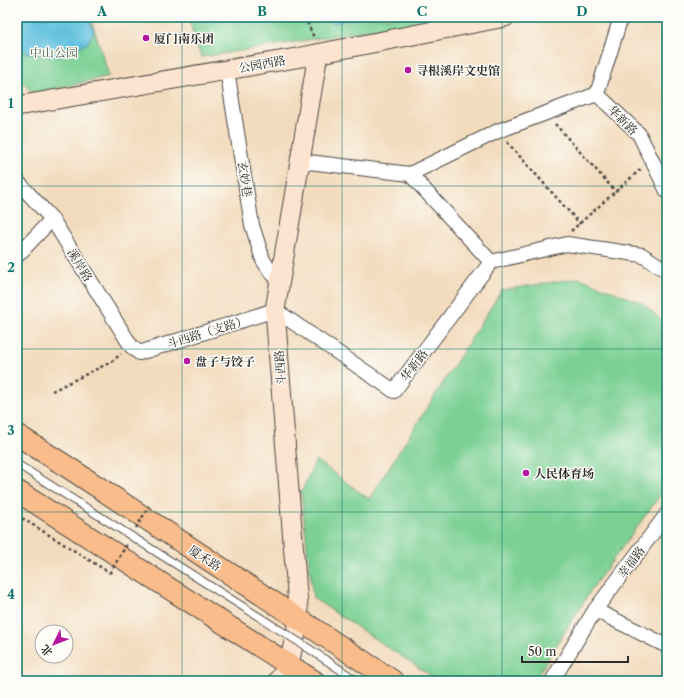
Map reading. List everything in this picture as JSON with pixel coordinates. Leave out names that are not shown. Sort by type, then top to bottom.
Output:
[{"type":"main road","name":"厦禾路","points":[[17,435],[393,681]]},
{"type":"main road","points":[[17,491],[284,672],[314,681]]},
{"type":"street","name":"公园西路","points":[[17,106],[318,54],[505,17]]},
{"type":"street","points":[[300,161],[410,174],[498,131],[597,94],[622,17]]},
{"type":"street","name":"斗西路","points":[[284,672],[299,619],[275,310],[318,54]]},
{"type":"street","name":"玄妙巷","points":[[227,70],[252,225],[262,260],[280,281]]},
{"type":"street","name":"华新路","points":[[597,94],[639,134],[667,191]]},
{"type":"street","points":[[410,174],[491,262],[567,244],[642,255],[667,271]]},
{"type":"street","name":"溪岸路","points":[[17,181],[52,219],[135,350]]},
{"type":"street","points":[[17,256],[52,219]]},
{"type":"street","name":"华新路","points":[[275,310],[394,391],[491,262]]},
{"type":"street","name":"斗西路（支路）","points":[[135,350],[275,310]]},
{"type":"street","name":"幸福路","points":[[552,681],[595,610],[667,514]]},
{"type":"street","points":[[595,610],[667,646]]},
{"type":"lane","points":[[17,464],[302,644],[357,681]]},
{"type":"path","points":[[305,17],[318,54]]},
{"type":"path","points":[[545,114],[616,192]]},
{"type":"path","points":[[498,131],[580,224]]},
{"type":"path","points":[[553,247],[652,160]]},
{"type":"path","points":[[52,391],[135,350]]},
{"type":"path","points":[[17,515],[110,573]]},
{"type":"green space","name":"中山公园","points":[[17,17],[106,17],[92,22],[109,76],[35,94],[17,78]]},
{"type":"green space","points":[[188,17],[450,17],[202,57]]},
{"type":"green space","name":"人民体育场","points":[[580,278],[644,304],[667,326],[667,486],[593,587],[534,681],[439,681],[313,598],[301,493],[316,460],[369,499],[502,290]]},
{"type":"water","points":[[17,17],[88,17],[94,31],[88,43],[59,57],[27,53],[17,46]]},
{"type":"water","points":[[324,17],[363,17],[334,23],[325,20]]},
{"type":"place","name":"厦门南乐团","points":[[146,38]]},
{"type":"place","name":"寻根溪岸文史馆","points":[[408,70]]},
{"type":"place","name":"盘子与饺子","points":[[187,361]]},
{"type":"place","name":"人民体育场","points":[[526,473]]}]
